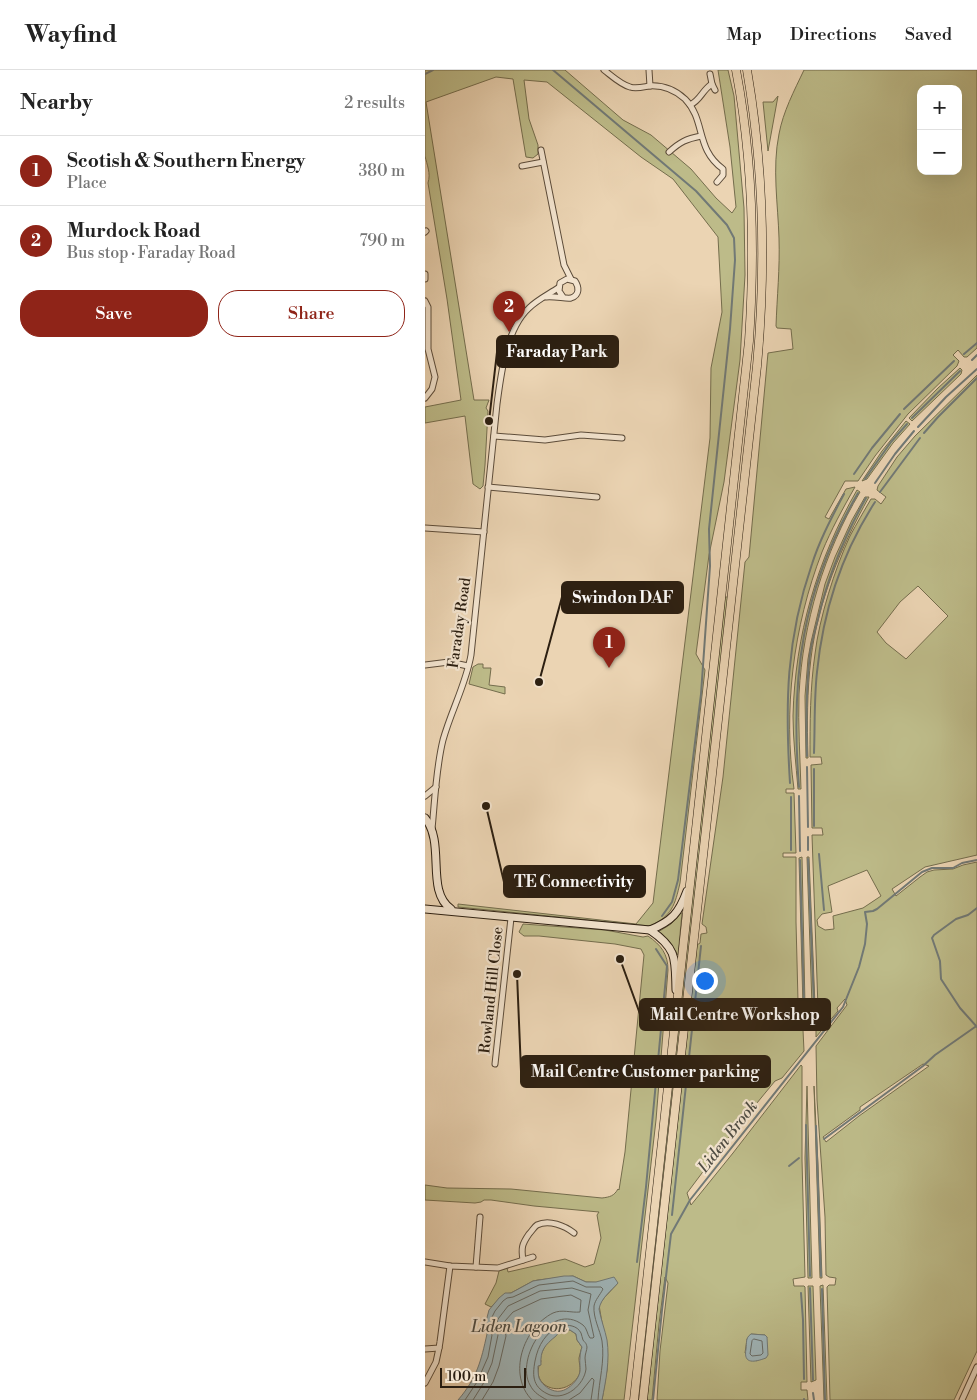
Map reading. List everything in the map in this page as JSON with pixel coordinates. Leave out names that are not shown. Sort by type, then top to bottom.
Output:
[{"type":"highway","points":[[634,1400],[744,393],[752,298],[751,191],[744,116],[737,70]]},
{"type":"highway","points":[[643,1400],[760,329],[763,260],[762,207],[754,116],[747,70]]},
{"type":"main road","points":[[425,818],[432,829]]},
{"type":"main road","name":"Faraday Road","points":[[428,866],[432,829]]},
{"type":"main road","points":[[425,909],[650,930],[665,924],[675,916],[682,906],[691,884]]},
{"type":"main road","points":[[431,892],[438,902],[459,912]]},
{"type":"main road","points":[[650,930],[665,942],[674,956],[677,1007]]},
{"type":"street","points":[[604,70],[623,84],[634,88],[650,86],[671,89],[690,105],[709,155],[723,169],[723,175],[717,182]]},
{"type":"street","points":[[649,70],[650,86]]},
{"type":"street","points":[[710,74],[715,90]]},
{"type":"street","points":[[690,105],[700,99],[712,84]]},
{"type":"street","points":[[669,152],[683,141],[701,136]]},
{"type":"street","points":[[541,150],[564,265],[571,279],[578,285],[577,293],[572,298],[545,297]]},
{"type":"street","points":[[522,166],[543,162]]},
{"type":"street","points":[[563,297],[559,293],[558,288],[562,281],[564,265]]},
{"type":"street","points":[[425,274],[425,279]]},
{"type":"street","points":[[562,281],[571,279]]},
{"type":"street","name":"Faraday Road","points":[[432,829],[441,747],[468,666],[472,648],[500,381],[516,326],[528,309],[558,288]]},
{"type":"street","points":[[425,301],[428,307],[428,349],[435,377],[434,385],[427,396],[433,399]]},
{"type":"street","points":[[494,436],[545,440],[581,435],[622,438]]},
{"type":"street","points":[[489,487],[597,498]]},
{"type":"street","points":[[425,528],[484,532]]},
{"type":"street","points":[[425,665],[449,662],[468,666]]},
{"type":"street","points":[[425,796],[436,786]]},
{"type":"street","name":"Rowland Hill Close","points":[[495,1064],[511,918]]},
{"type":"street","points":[[476,1267],[481,1217]]},
{"type":"street","points":[[523,1260],[523,1245],[538,1224],[559,1224],[574,1233]]},
{"type":"street","points":[[425,1262],[450,1266],[498,1268],[533,1257]]},
{"type":"street","points":[[425,1383],[436,1362],[442,1334],[450,1266]]},
{"type":"street","points":[[425,1349],[439,1348]]},
{"type":"street","points":[[961,1400],[977,1367]]},
{"type":"shaded area","points":[[425,70],[565,70],[623,120],[651,135],[691,169],[732,213],[736,207],[730,147],[718,70],[728,70],[734,96],[744,208],[745,275],[740,360],[724,482],[709,555],[696,654],[705,670],[680,883],[674,904],[668,914],[650,926],[458,907],[458,904],[636,924],[653,903],[710,438],[711,368],[722,312],[718,237],[673,179],[641,157],[547,82],[524,80],[529,119],[538,145],[538,154],[533,158],[526,157],[513,79],[496,77],[426,102],[474,400],[489,400],[486,408],[488,411],[483,486],[480,489],[473,484],[465,416],[425,423],[425,407],[461,400],[428,183],[429,172],[425,156]]},
{"type":"shaded area","points":[[804,70],[977,70],[977,348],[967,357],[964,357],[958,350],[953,355],[959,361],[957,366],[908,414],[858,481],[845,481],[825,517],[829,519],[846,489],[855,487],[829,536],[812,580],[797,639],[790,699],[791,759],[794,789],[786,789],[786,793],[794,793],[796,853],[783,853],[783,857],[796,857],[798,1001],[803,1030],[804,1051],[782,1078],[775,1081],[729,1137],[687,1193],[691,1205],[801,1065],[805,1277],[793,1279],[794,1286],[805,1287],[807,1382],[801,1382],[801,1390],[807,1390],[808,1400],[657,1400],[660,1351],[668,1283],[665,1277],[652,1400],[647,1400],[697,945],[700,943],[701,934],[707,933],[706,927],[702,924],[723,777],[745,562],[749,557],[768,353],[793,349],[791,329],[777,328],[776,326],[779,249],[776,160],[779,134],[789,102]],"holes":[[[751,1334],[765,1335],[767,1337],[757,1361],[745,1353],[747,1339]]]},
{"type":"shaded area","points":[[778,96],[768,151],[763,102],[773,102]]},
{"type":"shaded area","points":[[960,368],[962,370],[961,374],[912,421],[909,418]]},
{"type":"shaded area","points":[[977,375],[977,855],[925,867],[892,889],[896,896],[927,872],[953,869],[977,862],[977,1351],[954,1400],[830,1400],[827,1287],[835,1285],[836,1278],[826,1275],[825,1217],[817,1100],[816,1046],[847,1005],[845,999],[837,1008],[838,1011],[816,1037],[818,1008],[812,835],[823,835],[822,828],[812,828],[811,765],[822,764],[821,757],[810,757],[812,680],[817,640],[824,610],[844,549],[871,499],[875,499],[881,504],[886,497],[877,490],[878,486],[897,457],[915,436]],"holes":[[[918,586],[948,616],[906,659],[886,643],[877,632],[900,602]],[[867,870],[881,896],[863,908],[833,916],[834,929],[825,930],[818,926],[817,920],[822,914],[832,912],[828,886]],[[923,1064],[929,1066],[826,1142],[823,1137],[860,1110],[860,1107]]]},
{"type":"shaded area","points":[[906,421],[910,424],[893,443],[867,479],[862,481],[882,451]]},
{"type":"shaded area","points":[[857,490],[860,492],[836,539],[817,589],[805,641],[799,694],[801,789],[798,789],[793,716],[798,656],[811,599],[820,571],[830,543]]},
{"type":"shaded area","points":[[865,497],[869,497],[849,535],[832,575],[814,637],[808,708],[808,758],[806,758],[805,696],[811,642],[825,584],[835,557]]},
{"type":"shaded area","points":[[725,597],[728,597],[640,1400],[637,1400]]},
{"type":"shaded area","points":[[483,664],[483,668],[491,668],[489,685],[505,687],[505,694],[469,684],[473,667]]},
{"type":"shaded area","points":[[802,857],[805,1007],[803,1007],[799,858]]},
{"type":"shaded area","points":[[807,857],[809,857],[815,1006],[812,1006]]},
{"type":"shaded area","points":[[681,913],[678,955],[669,941],[658,932],[671,924]]},
{"type":"shaded area","points":[[523,924],[605,930],[643,937],[648,936],[660,946],[667,959],[668,970],[656,1120],[624,1400],[602,1400],[607,1370],[607,1352],[599,1305],[618,1283],[586,1282],[573,1276],[538,1280],[505,1294],[491,1307],[485,1304],[496,1283],[499,1271],[507,1268],[508,1272],[565,1259],[585,1267],[594,1264],[601,1238],[597,1215],[599,1212],[491,1200],[475,1203],[425,1200],[425,1185],[447,1188],[511,1189],[602,1198],[612,1196],[619,1190],[625,1152],[644,955],[641,949],[615,944],[524,936],[519,932]]},
{"type":"shaded area","points":[[807,1086],[812,1278],[808,1278],[805,1158]]},
{"type":"shaded area","points":[[814,1086],[818,1165],[822,1278],[820,1278]]},
{"type":"shaded area","points":[[823,1285],[827,1400],[824,1400],[820,1286]]},
{"type":"shaded area","points":[[808,1286],[813,1286],[816,1380],[811,1382]]},
{"type":"shaded area","points":[[562,1330],[570,1330],[576,1334],[577,1340],[582,1347],[579,1358],[580,1372],[571,1384],[564,1388],[556,1389],[543,1383],[539,1377],[538,1370],[541,1354],[546,1344]]},
{"type":"water","name":"Liden Lagoon","points":[[573,1276],[586,1282],[596,1282],[614,1277],[618,1283],[604,1298],[599,1309],[608,1348],[607,1370],[602,1400],[458,1400],[474,1377],[480,1361],[487,1334],[484,1329],[489,1310],[505,1293],[511,1293],[533,1281]],"holes":[[[561,1330],[570,1330],[576,1334],[577,1340],[582,1347],[580,1372],[577,1379],[568,1388],[554,1391],[540,1381],[538,1366],[541,1365],[541,1355],[546,1345]]]},
{"type":"water","points":[[751,1334],[765,1335],[767,1337],[768,1355],[766,1358],[751,1361],[746,1358],[747,1341]]},
{"type":"waterway","points":[[425,74],[433,70]]},
{"type":"waterway","points":[[553,70],[696,191],[727,225],[734,238],[735,260],[730,329],[709,529],[710,566],[701,694],[678,880],[672,902],[662,916]]},
{"type":"waterway","points":[[964,354],[977,343]]},
{"type":"waterway","points":[[972,360],[977,355]]},
{"type":"waterway","points":[[904,409],[954,361]]},
{"type":"waterway","points":[[918,427],[946,397],[977,369]]},
{"type":"waterway","points":[[912,418],[960,371]]},
{"type":"waterway","points":[[924,433],[977,378]]},
{"type":"waterway","points":[[854,474],[872,448],[900,414]]},
{"type":"waterway","points":[[865,479],[891,442],[907,424]]},
{"type":"waterway","points":[[875,483],[914,431]]},
{"type":"waterway","points":[[880,492],[920,438]]},
{"type":"waterway","points":[[799,787],[797,708],[799,671],[804,635],[812,599],[824,564],[839,529],[858,493]]},
{"type":"waterway","points":[[790,783],[788,699],[792,645],[803,592],[815,555],[844,494]]},
{"type":"waterway","points":[[807,756],[806,717],[810,653],[822,603],[832,572],[844,542],[866,498]]},
{"type":"waterway","points":[[814,753],[817,672],[829,605],[844,562],[863,521],[875,502]]},
{"type":"waterway","points":[[807,767],[808,827]]},
{"type":"waterway","points":[[814,769],[814,826]]},
{"type":"waterway","points":[[799,796],[800,851]]},
{"type":"waterway","points":[[791,797],[791,850]]},
{"type":"waterway","points":[[808,837],[808,850]]},
{"type":"waterway","points":[[819,854],[824,910]]},
{"type":"waterway","points":[[808,859],[814,1004]]},
{"type":"waterway","points":[[800,860],[804,1005]]},
{"type":"waterway","name":"Liden Brook","points":[[653,1400],[671,1234],[690,1200],[843,1007],[859,967],[865,944],[867,924],[865,912],[877,909],[922,872],[932,868],[953,868],[962,863],[977,860]]},
{"type":"waterway","name":"Liden Brook","points":[[977,908],[968,915],[956,919],[932,938],[940,961],[941,979],[960,1008],[977,1027]]},
{"type":"waterway","points":[[672,1215],[701,946]]},
{"type":"waterway","points":[[637,1262],[667,966],[656,949]]},
{"type":"waterway","points":[[824,1139],[975,1027]]},
{"type":"waterway","points":[[806,1125],[810,1276]]},
{"type":"waterway","points":[[816,1126],[821,1276]]},
{"type":"waterway","points":[[789,1166],[799,1158]]},
{"type":"waterway","points":[[810,1288],[813,1380]]},
{"type":"waterway","points":[[822,1289],[825,1400]]},
{"type":"waterway","points":[[801,1293],[804,1379]]},
{"type":"waterway","points":[[813,1393],[814,1400]]},
{"type":"place","name":"Murdock Road","points":[[509,332]]},
{"type":"place","name":"Faraday Park","points":[[489,421]]},
{"type":"place","name":"Scotish & Southern Energy","points":[[609,668]]},
{"type":"place","name":"Swindon DAF","points":[[539,682]]},
{"type":"place","name":"TE Connectivity","points":[[486,806]]},
{"type":"place","name":"Mail Centre Workshop","points":[[620,959]]},
{"type":"place","name":"Mail Centre Customer parking","points":[[517,974]]}]
